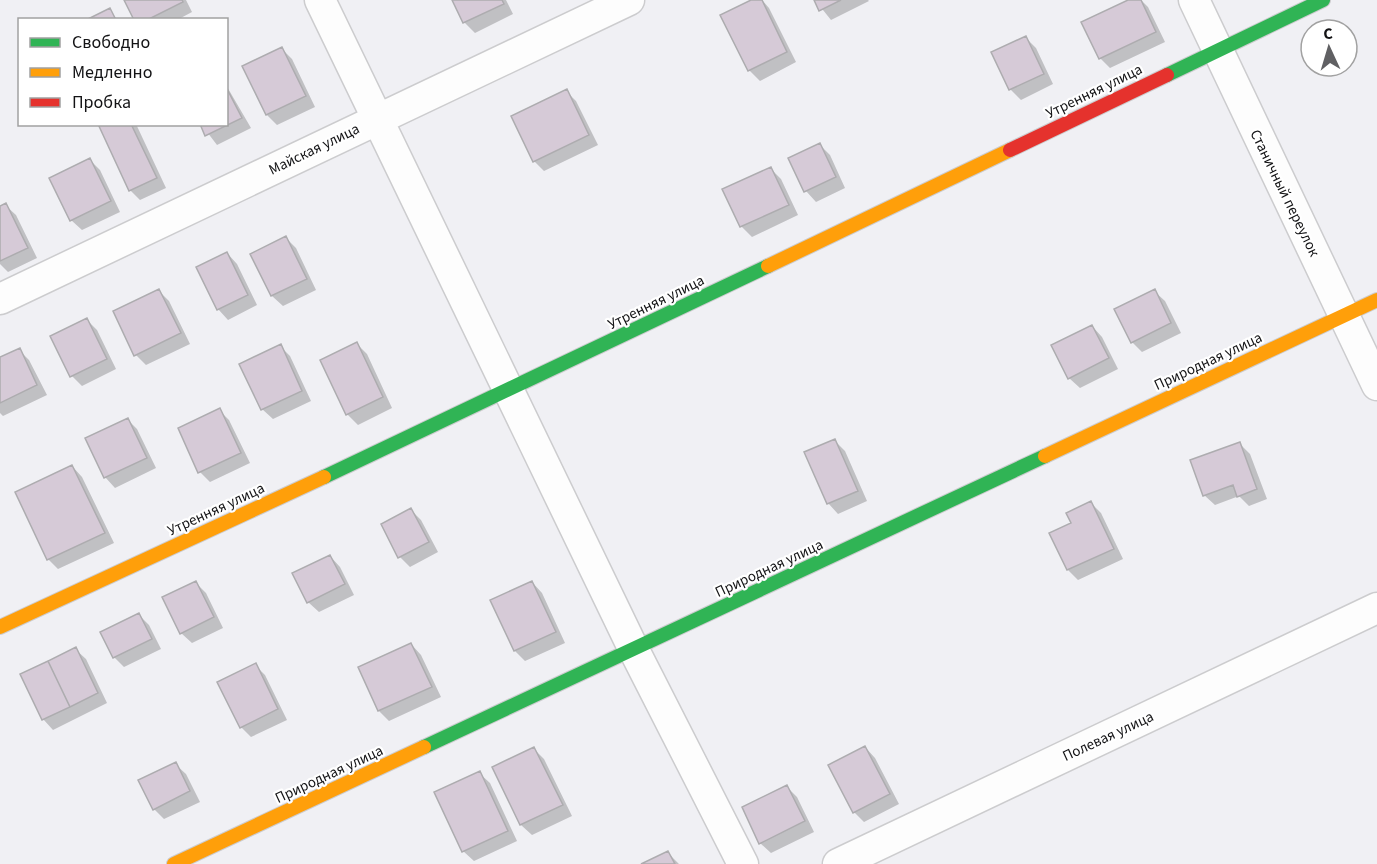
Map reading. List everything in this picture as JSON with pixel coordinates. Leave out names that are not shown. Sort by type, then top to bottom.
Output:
[{"type":"street","points":[[320,0],[634,650],[743,864]]},
{"type":"street","name":"Майская улица","points":[[0,299],[629,0]]},
{"type":"street","name":"Станичный переулок","points":[[1194,0],[1377,385]]},
{"type":"street","name":"Утренняя улица","points":[[0,627],[510,390],[1323,0]]},
{"type":"street","name":"Природная улица","points":[[174,864],[1377,300]]},
{"type":"street","name":"Полевая улица","points":[[838,864],[1377,608]]},
{"type":"building","points":[[124,0],[182,0],[183,2],[151,18],[133,18]]},
{"type":"building","points":[[452,0],[502,0],[504,4],[463,23]]},
{"type":"building","points":[[751,0],[762,0],[787,52],[748,71],[720,15]]},
{"type":"building","points":[[814,0],[841,0],[819,11]]},
{"type":"building","points":[[1128,0],[1141,0],[1156,32],[1099,59],[1081,22]]},
{"type":"building","points":[[110,8],[115,18],[90,18]]},
{"type":"building","points":[[1026,36],[1044,74],[1009,90],[991,52]]},
{"type":"building","points":[[282,47],[306,96],[266,115],[242,66]]},
{"type":"building","points":[[567,89],[589,135],[533,162],[511,116]]},
{"type":"building","points":[[228,91],[242,118],[228,125]]},
{"type":"building","points":[[99,126],[132,126],[157,178],[129,191]]},
{"type":"building","points":[[201,126],[226,126],[205,136]]},
{"type":"building","points":[[820,143],[836,177],[804,192],[788,158]]},
{"type":"building","points":[[90,158],[111,201],[70,221],[49,178]]},
{"type":"building","points":[[771,167],[789,205],[740,227],[722,189]]},
{"type":"building","points":[[6,203],[28,248],[0,261],[0,206]]},
{"type":"building","points":[[286,236],[307,279],[271,296],[250,254]]},
{"type":"building","points":[[227,252],[248,295],[217,310],[196,267]]},
{"type":"building","points":[[159,289],[181,333],[134,356],[113,311]]},
{"type":"building","points":[[1155,289],[1171,323],[1131,343],[1114,309]]},
{"type":"building","points":[[87,318],[107,359],[70,377],[50,336]]},
{"type":"building","points":[[1092,325],[1109,358],[1068,379],[1051,345]]},
{"type":"building","points":[[357,342],[383,397],[346,415],[320,360]]},
{"type":"building","points":[[281,344],[302,391],[261,410],[239,364]]},
{"type":"building","points":[[20,348],[37,385],[0,403],[0,357]]},
{"type":"building","points":[[220,408],[241,453],[198,473],[178,428]]},
{"type":"building","points":[[128,418],[147,458],[104,478],[85,438]]},
{"type":"building","points":[[835,439],[858,491],[827,504],[804,452]]},
{"type":"building","points":[[1240,442],[1257,489],[1237,497],[1233,485],[1203,496],[1190,460]]},
{"type":"building","points":[[72,465],[105,533],[47,560],[15,492]]},
{"type":"building","points":[[1091,501],[1114,549],[1067,570],[1049,533],[1071,523],[1066,513]]},
{"type":"building","points":[[411,508],[429,542],[398,558],[381,524]]},
{"type":"building","points":[[330,555],[345,584],[307,603],[292,573]]},
{"type":"building","points":[[196,581],[214,617],[180,634],[162,597]]},
{"type":"building","points":[[532,581],[556,632],[514,651],[490,600]]},
{"type":"building","points":[[139,613],[152,639],[113,658],[100,632]]},
{"type":"building","points":[[411,643],[432,687],[378,711],[358,667]]},
{"type":"building","points":[[76,647],[98,693],[70,707],[48,661]]},
{"type":"building","points":[[48,661],[70,707],[42,720],[20,674]]},
{"type":"building","points":[[256,663],[278,709],[240,728],[217,682]]},
{"type":"building","points":[[865,746],[890,794],[853,813],[828,765]]},
{"type":"building","points":[[534,747],[563,805],[520,825],[492,767]]},
{"type":"building","points":[[176,762],[190,791],[153,810],[138,780]]},
{"type":"building","points":[[480,771],[508,831],[462,852],[434,792]]},
{"type":"building","points":[[787,785],[805,821],[759,844],[742,807]]},
{"type":"building","points":[[668,851],[675,864],[641,864]]},
{"type":"traffic: fast","points":[[1167,75],[1323,0]]},
{"type":"traffic: fast","points":[[324,477],[768,266]]},
{"type":"traffic: fast","points":[[424,747],[1045,456]]},
{"type":"traffic: slow","points":[[768,266],[1010,150]]},
{"type":"traffic: slow","points":[[1045,456],[1377,300]]},
{"type":"traffic: slow","points":[[0,627],[324,477]]},
{"type":"traffic: slow","points":[[174,864],[424,747]]},
{"type":"traffic: jam","points":[[1010,150],[1167,75]]}]
